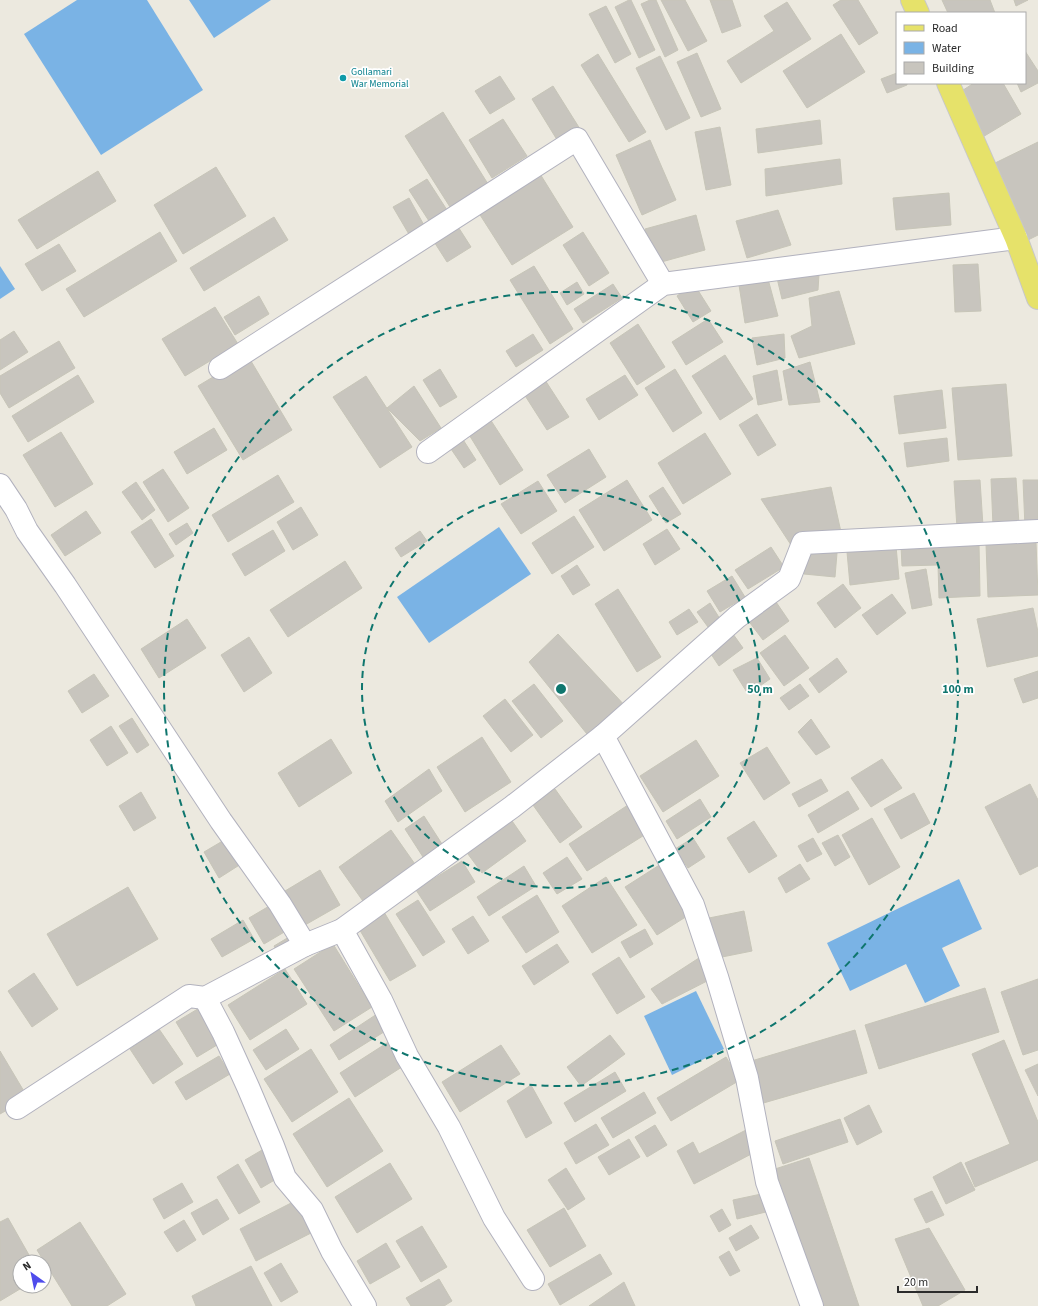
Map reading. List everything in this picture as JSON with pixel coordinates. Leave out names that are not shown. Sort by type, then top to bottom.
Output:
[{"type":"main road","points":[[912,0],[918,12]]},
{"type":"main road","points":[[948,84],[1016,238],[1038,298]]},
{"type":"street","points":[[220,368],[577,139],[663,284]]},
{"type":"street","points":[[428,452],[663,284],[1016,238]]},
{"type":"street","points":[[0,485],[16,509],[27,531],[221,821],[280,904],[305,945]]},
{"type":"street","points":[[17,1108],[189,996],[205,998],[305,945],[342,930],[512,807],[603,736],[737,617],[789,579],[802,543],[1038,531]]},
{"type":"street","points":[[603,736],[693,905],[717,977],[747,1078],[768,1182],[812,1306]]},
{"type":"street","points":[[342,930],[381,1000],[407,1056],[449,1127],[494,1218],[533,1279]]},
{"type":"street","points":[[205,998],[223,1032],[248,1087],[285,1178],[312,1210],[332,1251],[365,1306]]},
{"type":"water","points":[[77,0],[147,0],[203,90],[101,155],[24,34]]},
{"type":"water","points":[[189,0],[271,0],[214,38]]},
{"type":"water","points":[[0,266],[15,289],[0,299]]},
{"type":"water","points":[[499,527],[531,574],[429,643],[397,597]]},
{"type":"water","points":[[959,879],[982,929],[942,948],[960,986],[925,1003],[906,964],[850,991],[827,943]]},
{"type":"water","points":[[696,991],[724,1049],[672,1075],[644,1016]]},
{"type":"building","points":[[631,0],[655,50],[639,58],[615,7]]},
{"type":"building","points":[[650,0],[656,0],[678,50],[665,57],[641,4]]},
{"type":"building","points":[[661,0],[685,0],[707,41],[688,51]]},
{"type":"building","points":[[710,0],[732,0],[741,26],[722,33]]},
{"type":"building","points":[[841,0],[858,0],[878,33],[859,45],[833,5]]},
{"type":"building","points":[[942,0],[990,0],[995,12],[948,12]]},
{"type":"building","points":[[1014,0],[1028,0],[1016,6]]},
{"type":"building","points":[[787,2],[811,39],[741,83],[727,61],[774,31],[764,16]]},
{"type":"building","points":[[606,6],[631,54],[615,63],[589,14]]},
{"type":"building","points":[[841,34],[865,72],[807,108],[783,71]]},
{"type":"building","points":[[697,53],[721,109],[701,117],[677,62]]},
{"type":"building","points":[[1026,53],[1038,71],[1038,83],[1021,92],[1017,84],[1026,84]]},
{"type":"building","points":[[598,54],[646,132],[629,142],[581,65]]},
{"type":"building","points":[[660,56],[690,118],[666,130],[636,68]]},
{"type":"building","points":[[896,73],[896,84],[907,85],[887,93],[881,79]]},
{"type":"building","points":[[500,76],[515,99],[490,114],[475,91]]},
{"type":"building","points":[[972,84],[1004,84],[1021,114],[981,138],[957,94]]},
{"type":"building","points":[[553,86],[580,129],[559,143],[532,99]]},
{"type":"building","points":[[443,112],[488,184],[450,207],[405,136]]},
{"type":"building","points":[[503,119],[527,156],[492,178],[469,140]]},
{"type":"building","points":[[820,120],[822,144],[758,153],[756,129]]},
{"type":"building","points":[[720,127],[731,185],[706,190],[695,132]]},
{"type":"building","points":[[650,140],[676,200],[642,215],[616,155]]},
{"type":"building","points":[[1038,142],[1038,235],[1026,241],[993,164]]},
{"type":"building","points":[[840,159],[842,184],[766,196],[765,169]]},
{"type":"building","points":[[216,167],[246,216],[183,254],[154,205]]},
{"type":"building","points":[[537,169],[573,227],[512,265],[475,207]]},
{"type":"building","points":[[98,171],[116,201],[37,249],[18,220]]},
{"type":"building","points":[[427,179],[447,210],[429,221],[409,190]]},
{"type":"building","points":[[949,193],[951,225],[896,230],[893,198]]},
{"type":"building","points":[[409,198],[425,227],[410,236],[393,207]]},
{"type":"building","points":[[778,210],[791,245],[747,258],[736,221]]},
{"type":"building","points":[[696,215],[705,250],[654,264],[645,229]]},
{"type":"building","points":[[274,217],[288,240],[204,291],[190,268]]},
{"type":"building","points":[[455,222],[471,247],[447,262],[431,237]]},
{"type":"building","points":[[160,232],[177,261],[84,317],[66,289]]},
{"type":"building","points":[[583,232],[609,273],[589,286],[563,245]]},
{"type":"building","points":[[59,244],[76,271],[42,291],[25,264]]},
{"type":"building","points":[[978,264],[981,311],[955,312],[953,265]]},
{"type":"building","points":[[534,266],[573,329],[550,344],[510,280]]},
{"type":"building","points":[[819,274],[818,290],[782,299],[777,278]]},
{"type":"building","points":[[768,279],[778,316],[745,323],[739,285]]},
{"type":"building","points":[[577,282],[584,294],[567,305],[560,293]]},
{"type":"building","points":[[613,284],[622,298],[583,323],[574,309]]},
{"type":"building","points":[[694,284],[711,311],[693,322],[677,296]]},
{"type":"building","points":[[839,291],[855,344],[799,358],[791,336],[812,326],[809,298]]},
{"type":"building","points":[[259,296],[269,314],[235,335],[224,317]]},
{"type":"building","points":[[215,307],[238,344],[185,376],[162,339]]},
{"type":"building","points":[[708,319],[723,342],[686,365],[672,342]]},
{"type":"building","points":[[638,324],[665,367],[637,385],[610,343]]},
{"type":"building","points":[[14,331],[28,352],[0,370],[0,340]]},
{"type":"building","points":[[533,334],[543,350],[516,367],[506,351]]},
{"type":"building","points":[[784,334],[785,358],[757,365],[752,338]]},
{"type":"building","points":[[59,341],[75,368],[9,408],[0,393],[0,376]]},
{"type":"building","points":[[725,355],[753,399],[720,420],[692,376]]},
{"type":"building","points":[[248,356],[292,430],[243,460],[198,386]]},
{"type":"building","points":[[810,362],[820,402],[789,405],[783,371]]},
{"type":"building","points":[[440,369],[457,397],[440,407],[423,380]]},
{"type":"building","points":[[675,369],[702,413],[673,432],[645,388]]},
{"type":"building","points":[[777,370],[782,400],[758,405],[753,376]]},
{"type":"building","points":[[78,375],[94,402],[28,442],[12,416]]},
{"type":"building","points":[[625,375],[638,395],[599,420],[586,399]]},
{"type":"building","points":[[366,376],[412,447],[380,468],[333,397]]},
{"type":"building","points":[[545,380],[569,417],[547,430],[524,394]]},
{"type":"building","points":[[1006,384],[1012,456],[958,460],[952,388]]},
{"type":"building","points":[[414,386],[441,428],[420,441],[387,408]]},
{"type":"building","points":[[942,390],[946,428],[899,434],[894,396]]},
{"type":"building","points":[[757,414],[776,445],[758,456],[739,425]]},
{"type":"building","points":[[490,419],[523,470],[500,485],[468,433]]},
{"type":"building","points":[[214,428],[227,450],[187,474],[174,452]]},
{"type":"building","points":[[61,432],[93,484],[55,507],[23,455]]},
{"type":"building","points":[[705,433],[731,474],[683,504],[658,463]]},
{"type":"building","points":[[462,438],[476,460],[464,468],[449,446]]},
{"type":"building","points":[[947,438],[949,461],[907,467],[904,443]]},
{"type":"building","points":[[589,449],[606,477],[565,503],[547,475]]},
{"type":"building","points":[[163,469],[189,508],[168,522],[143,482]]},
{"type":"building","points":[[278,475],[294,502],[228,542],[212,515]]},
{"type":"building","points":[[1016,478],[1019,524],[993,526],[991,479]]},
{"type":"building","points":[[627,480],[652,520],[604,551],[579,510]]},
{"type":"building","points":[[980,480],[983,526],[957,528],[954,481]]},
{"type":"building","points":[[1023,480],[1038,480],[1038,526],[1025,527]]},
{"type":"building","points":[[538,481],[557,511],[521,534],[501,504]]},
{"type":"building","points":[[136,482],[155,510],[142,520],[122,492]]},
{"type":"building","points":[[663,487],[681,514],[666,523],[649,496]]},
{"type":"building","points":[[831,487],[841,532],[791,545],[761,499]]},
{"type":"building","points":[[301,507],[318,535],[293,550],[277,522]]},
{"type":"building","points":[[86,511],[101,533],[65,556],[51,535]]},
{"type":"building","points":[[574,516],[594,547],[552,574],[532,543]]},
{"type":"building","points":[[151,519],[174,556],[155,568],[131,532]]},
{"type":"building","points":[[187,523],[193,533],[176,545],[169,534]]},
{"type":"building","points":[[667,529],[680,549],[655,565],[643,544]]},
{"type":"building","points":[[273,530],[285,551],[245,576],[232,554]]},
{"type":"building","points":[[420,531],[427,541],[401,557],[395,548]]},
{"type":"building","points":[[1036,542],[1038,595],[988,597],[986,544]]},
{"type":"building","points":[[979,543],[980,596],[939,598],[938,565],[902,566],[901,546]]},
{"type":"building","points":[[896,546],[899,579],[850,585],[847,552]]},
{"type":"building","points":[[771,547],[784,567],[748,589],[735,570]]},
{"type":"building","points":[[806,551],[837,553],[835,577],[804,574]]},
{"type":"building","points":[[345,561],[362,588],[288,637],[270,610]]},
{"type":"building","points":[[577,565],[590,585],[573,595],[561,576]]},
{"type":"building","points":[[926,569],[932,605],[912,609],[905,573]]},
{"type":"building","points":[[732,576],[745,597],[720,612],[707,591]]},
{"type":"building","points":[[843,584],[861,608],[835,628],[817,603]]},
{"type":"building","points":[[618,589],[661,657],[637,672],[595,604]]},
{"type":"building","points":[[892,594],[906,613],[877,635],[862,615]]},
{"type":"building","points":[[774,599],[789,621],[763,640],[747,619]]},
{"type":"building","points":[[710,603],[720,619],[708,627],[697,612]]},
{"type":"building","points":[[1033,608],[1038,632],[1038,656],[987,667],[977,619]]},
{"type":"building","points":[[689,609],[698,622],[677,635],[669,622]]},
{"type":"building","points":[[187,619],[206,648],[159,678],[141,649]]},
{"type":"building","points":[[558,634],[628,709],[591,739],[529,662]]},
{"type":"building","points":[[733,634],[743,648],[719,666],[709,651]]},
{"type":"building","points":[[785,635],[809,668],[784,686],[760,653]]},
{"type":"building","points":[[249,637],[272,673],[244,692],[221,655]]},
{"type":"building","points":[[757,658],[770,679],[748,694],[733,670]]},
{"type":"building","points":[[837,658],[847,672],[819,693],[809,679]]},
{"type":"building","points":[[1038,671],[1038,698],[1023,703],[1014,679]]},
{"type":"building","points":[[94,674],[109,696],[82,713],[68,691]]},
{"type":"building","points":[[534,684],[563,721],[541,738],[512,701]]},
{"type":"building","points":[[800,684],[809,696],[789,710],[780,698]]},
{"type":"building","points":[[505,699],[533,735],[511,752],[483,716]]},
{"type":"building","points":[[132,718],[149,745],[137,753],[119,726]]},
{"type":"building","points":[[811,719],[830,747],[816,755],[798,732]]},
{"type":"building","points":[[111,726],[128,753],[107,766],[90,740]]},
{"type":"building","points":[[482,737],[511,782],[465,812],[437,767]]},
{"type":"building","points":[[331,739],[352,773],[299,807],[278,773]]},
{"type":"building","points":[[696,740],[719,776],[663,812],[640,776]]},
{"type":"building","points":[[767,747],[790,783],[764,800],[740,763]]},
{"type":"building","points":[[882,759],[902,788],[871,807],[851,778]]},
{"type":"building","points":[[429,769],[442,791],[398,822],[385,801]]},
{"type":"building","points":[[821,779],[828,791],[799,807],[792,794]]},
{"type":"building","points":[[1030,784],[1038,800],[1038,866],[1020,875],[985,807]]},
{"type":"building","points":[[555,789],[582,827],[560,843],[533,805]]},
{"type":"building","points":[[848,791],[859,809],[818,833],[808,815]]},
{"type":"building","points":[[141,792],[156,818],[134,831],[119,806]]},
{"type":"building","points":[[914,793],[930,823],[901,839],[884,809]]},
{"type":"building","points":[[700,799],[711,817],[677,839],[666,821]]},
{"type":"building","points":[[628,805],[646,834],[587,871],[569,844]]},
{"type":"building","points":[[424,816],[442,844],[423,857],[405,829]]},
{"type":"building","points":[[510,818],[526,841],[482,873],[465,850]]},
{"type":"building","points":[[872,818],[900,867],[869,885],[842,835]]},
{"type":"building","points":[[754,821],[777,856],[749,873],[727,838]]},
{"type":"building","points":[[391,830],[417,867],[365,904],[339,867]]},
{"type":"building","points":[[838,835],[850,857],[835,866],[822,843]]},
{"type":"building","points":[[693,838],[705,857],[688,868],[675,849]]},
{"type":"building","points":[[813,838],[822,854],[807,862],[798,846]]},
{"type":"building","points":[[226,839],[241,864],[219,878],[204,852]]},
{"type":"building","points":[[567,857],[582,879],[557,894],[543,873]]},
{"type":"building","points":[[462,861],[475,882],[430,911],[416,890]]},
{"type":"building","points":[[661,864],[692,913],[657,935],[625,887]]},
{"type":"building","points":[[800,864],[810,879],[786,893],[778,878]]},
{"type":"building","points":[[524,866],[536,886],[489,916],[477,897]]},
{"type":"building","points":[[320,870],[340,905],[305,925],[285,891]]},
{"type":"building","points":[[606,877],[637,925],[592,953],[562,906]]},
{"type":"building","points":[[128,887],[158,939],[77,986],[47,934]]},
{"type":"building","points":[[537,895],[559,932],[526,953],[502,917]]},
{"type":"building","points":[[418,900],[445,942],[423,956],[396,914]]},
{"type":"building","points":[[271,905],[286,931],[264,944],[249,918]]},
{"type":"building","points":[[744,911],[752,951],[717,958],[709,918]]},
{"type":"building","points":[[384,912],[416,966],[390,981],[358,927]]},
{"type":"building","points":[[473,916],[489,941],[468,954],[452,929]]},
{"type":"building","points":[[243,920],[254,939],[222,957],[211,939]]},
{"type":"building","points":[[645,929],[653,944],[630,958],[621,942]]},
{"type":"building","points":[[289,937],[294,946],[279,955],[274,946]]},
{"type":"building","points":[[333,944],[372,1007],[334,1031],[294,969]]},
{"type":"building","points":[[557,944],[569,962],[534,985],[522,966]]},
{"type":"building","points":[[702,956],[711,979],[662,1004],[651,989]]},
{"type":"building","points":[[619,957],[645,997],[617,1014],[592,974]]},
{"type":"building","points":[[285,969],[307,1004],[250,1040],[228,1005]]},
{"type":"building","points":[[34,973],[58,1009],[32,1027],[8,991]]},
{"type":"building","points":[[1038,979],[1038,1050],[1023,1055],[1001,992]]},
{"type":"building","points":[[985,988],[999,1032],[879,1069],[865,1025]]},
{"type":"building","points":[[201,1007],[222,1042],[197,1057],[176,1022]]},
{"type":"building","points":[[377,1014],[387,1030],[339,1060],[330,1045]]},
{"type":"building","points":[[159,1029],[183,1064],[153,1084],[130,1049]]},
{"type":"building","points":[[286,1029],[299,1049],[266,1070],[253,1050]]},
{"type":"building","points":[[855,1030],[867,1073],[760,1104],[748,1062]]},
{"type":"building","points":[[610,1035],[625,1054],[581,1086],[567,1067]]},
{"type":"building","points":[[1004,1040],[1038,1122],[1038,1160],[975,1187],[965,1163],[1010,1144],[972,1054]]},
{"type":"building","points":[[390,1041],[405,1065],[355,1097],[340,1073]]},
{"type":"building","points":[[501,1045],[520,1074],[460,1112],[442,1082]]},
{"type":"building","points":[[311,1049],[338,1092],[292,1122],[264,1079]]},
{"type":"building","points":[[0,1051],[28,1098],[0,1114]]},
{"type":"building","points":[[219,1056],[230,1074],[186,1100],[175,1082]]},
{"type":"building","points":[[726,1057],[740,1080],[671,1121],[657,1098]]},
{"type":"building","points":[[1038,1064],[1038,1096],[1025,1070]]},
{"type":"building","points":[[615,1072],[626,1091],[575,1122],[564,1103]]},
{"type":"building","points":[[531,1085],[552,1123],[526,1138],[507,1101]]},
{"type":"building","points":[[644,1092],[656,1113],[613,1138],[601,1118]]},
{"type":"building","points":[[349,1098],[383,1151],[327,1187],[293,1134]]},
{"type":"building","points":[[869,1105],[882,1132],[857,1145],[844,1118]]},
{"type":"building","points":[[840,1119],[848,1142],[783,1164],[775,1141]]},
{"type":"building","points":[[596,1124],[609,1145],[576,1164],[564,1143]]},
{"type":"building","points":[[655,1125],[667,1145],[647,1157],[635,1137]]},
{"type":"building","points":[[746,1130],[757,1151],[694,1184],[677,1151],[693,1142],[699,1154]]},
{"type":"building","points":[[629,1139],[640,1157],[609,1175],[598,1157]]},
{"type":"building","points":[[262,1150],[278,1178],[261,1188],[245,1160]]},
{"type":"building","points":[[809,1158],[859,1306],[821,1306],[775,1169]]},
{"type":"building","points":[[961,1162],[975,1190],[946,1204],[933,1177]]},
{"type":"building","points":[[390,1163],[412,1199],[357,1233],[335,1197]]},
{"type":"building","points":[[238,1164],[260,1202],[239,1214],[217,1177]]},
{"type":"building","points":[[566,1168],[585,1199],[568,1210],[548,1180]]},
{"type":"building","points":[[182,1183],[193,1202],[164,1219],[153,1199]]},
{"type":"building","points":[[932,1191],[944,1215],[926,1223],[914,1199]]},
{"type":"building","points":[[766,1193],[770,1211],[737,1219],[733,1200]]},
{"type":"building","points":[[217,1199],[229,1219],[203,1235],[191,1213]]},
{"type":"building","points":[[297,1200],[313,1232],[256,1261],[240,1229]]},
{"type":"building","points":[[564,1208],[586,1246],[550,1267],[527,1230]]},
{"type":"building","points":[[722,1209],[731,1225],[719,1232],[710,1216]]},
{"type":"building","points":[[8,1218],[28,1254],[12,1254],[12,1294],[0,1301],[0,1222]]},
{"type":"building","points":[[184,1220],[196,1240],[177,1252],[164,1232]]},
{"type":"building","points":[[80,1222],[126,1294],[107,1306],[72,1306],[52,1274],[52,1254],[40,1254],[37,1250]]},
{"type":"building","points":[[751,1225],[759,1238],[736,1251],[729,1238]]},
{"type":"building","points":[[422,1226],[447,1267],[421,1282],[396,1241]]},
{"type":"building","points":[[929,1228],[965,1290],[938,1306],[923,1306],[895,1239]]},
{"type":"building","points":[[386,1243],[400,1267],[370,1284],[357,1261]]},
{"type":"building","points":[[729,1251],[740,1271],[730,1276],[719,1257]]},
{"type":"building","points":[[600,1254],[612,1274],[560,1305],[548,1284]]},
{"type":"building","points":[[281,1263],[298,1292],[281,1302],[264,1273]]},
{"type":"building","points":[[251,1266],[272,1306],[196,1306],[192,1296]]},
{"type":"building","points":[[439,1279],[452,1301],[444,1306],[411,1306],[406,1298]]},
{"type":"building","points":[[624,1282],[635,1306],[589,1306]]},
{"type":"place","name":"Gollamari War Memorial","points":[[343,78]]}]
